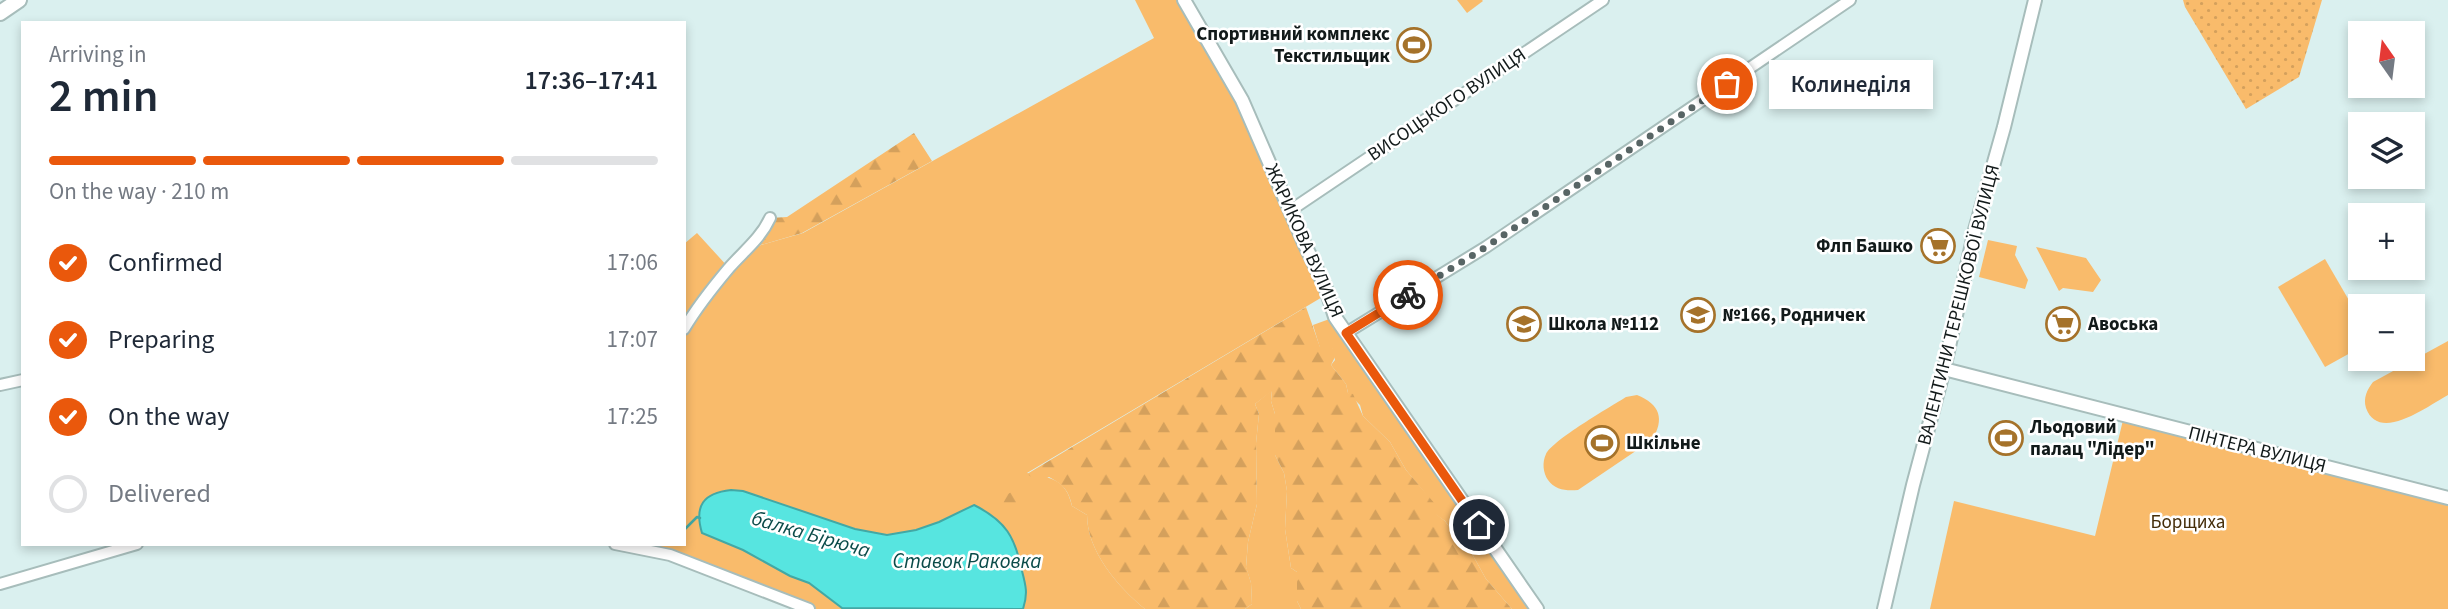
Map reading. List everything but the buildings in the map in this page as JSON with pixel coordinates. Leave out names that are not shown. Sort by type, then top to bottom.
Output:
[{"type":"main road","points":[[0,13],[19,0]]},
{"type":"street","name":"ЖАРИКОВА ВУЛИЦЯ","points":[[1184,0],[1242,100],[1325,286],[1335,317],[1537,609]]},
{"type":"street","name":"ВИСОЦЬКОГО ВУЛИЦЯ","points":[[1291,210],[1603,0]]},
{"type":"street","points":[[1346,333],[1486,247],[1850,0]]},
{"type":"street","name":"ВАЛЕНТИНИ ТЕРЕШКОВОЇ ВУЛИЦЯ","points":[[1884,609],[1944,369],[1975,230],[2035,0]]},
{"type":"street","points":[[686,325],[694,311],[729,268],[762,235],[770,218]]},
{"type":"street","name":"ПІНТЕРА ВУЛИЦЯ","points":[[1944,369],[2448,498]]},
{"type":"street","points":[[0,385],[21,380]]},
{"type":"street","points":[[0,584],[130,546]]},
{"type":"street","points":[[625,546],[670,555],[809,609]]},
{"type":"green space","points":[[1135,0],[1184,0],[1219,64],[1329,293],[1027,473],[1057,481],[1062,485],[1072,506],[1087,515],[1092,542],[1106,567],[1145,609],[809,609],[670,555],[625,546],[686,546],[686,242],[697,233],[729,268],[747,249],[803,233],[1154,38]]},
{"type":"green space","points":[[1457,0],[1482,0],[1483,1],[1467,13]]},
{"type":"green space","points":[[2183,0],[2322,0],[2299,77],[2246,109]]},
{"type":"green space","points":[[914,133],[932,161],[802,233],[747,249],[770,218],[787,217]]},
{"type":"green space","points":[[1988,240],[2017,246],[2015,255],[2028,280],[2025,289],[1979,277]]},
{"type":"green space","points":[[2036,247],[2086,258],[2101,280],[2093,292],[2063,288],[2059,291]]},
{"type":"green space","points":[[2325,259],[2348,299],[2348,354],[2325,367],[2278,287]]},
{"type":"green space","points":[[1306,307],[1320,347],[1338,351],[1331,365],[1346,384],[1348,393],[1353,394],[1363,416],[1390,442],[1406,470],[1435,504],[1436,514],[1471,552],[1486,579],[1512,609],[1301,609],[1297,601],[1297,572],[1291,568],[1285,529],[1287,491],[1284,473],[1275,455],[1272,391],[1255,404],[1259,414],[1256,443],[1257,504],[1248,542],[1246,566],[1251,583],[1252,604],[1245,609],[1145,609],[1115,579],[1098,555],[1088,528],[1087,515],[1072,506],[1065,488],[1049,477],[1039,482],[1027,474]]},
{"type":"green space","points":[[1335,317],[1537,609],[1512,609],[1486,579],[1471,552],[1445,521],[1435,514],[1425,493],[1406,470],[1390,442],[1363,416],[1360,405],[1348,393],[1346,384],[1331,365],[1335,360],[1332,348],[1320,348],[1313,325]]},
{"type":"green space","points":[[2448,341],[2448,395],[2405,419],[2382,423],[2372,418],[2365,401],[2373,382],[2393,371],[2425,371],[2425,354]]},
{"type":"green space","points":[[1272,390],[1275,455],[1284,473],[1287,491],[1285,529],[1291,568],[1297,572],[1297,601],[1301,609],[1245,609],[1252,604],[1251,583],[1246,567],[1248,542],[1257,504],[1256,443],[1259,414],[1255,404]]},
{"type":"green space","name":"Шкільне","points":[[1637,395],[1651,403],[1658,413],[1658,425],[1652,440],[1578,490],[1554,486],[1545,474],[1544,464],[1546,454],[1551,448],[1570,432],[1608,408],[1626,397]]},
{"type":"green space","name":"Борщиха","points":[[2124,416],[2448,498],[2448,609],[1930,609],[1954,501],[2095,536]]},
{"type":"green space","points":[[1021,488],[1023,503],[1005,513],[994,500]]},
{"type":"water","name":"Ставок Раковка","points":[[731,490],[743,491],[855,529],[887,535],[916,530],[974,505],[994,517],[1012,539],[1025,586],[1026,599],[1023,609],[842,608],[809,583],[702,533],[699,515],[703,502],[714,494]]},
{"type":"waterway","name":"балка Бірюча","points":[[686,528],[697,517],[700,518]]},
{"type":"way so far","points":[[1408,295],[1486,247],[1727,84]]},
{"type":"place","name":"Спортивний комплекс Текстильщик","points":[[1414,45]]},
{"type":"place","name":"Колинеділя","points":[[1727,84]]},
{"type":"place","name":"Флп Башко","points":[[1938,246]]},
{"type":"place","name":"№166, Родничек","points":[[1698,315]]},
{"type":"place","name":"Школа №112","points":[[1524,324]]},
{"type":"place","name":"Авоська","points":[[2063,324]]},
{"type":"place","name":"Льодовий палац \"Лідер\"","points":[[2006,438]]},
{"type":"place","name":"Шкільне","points":[[1602,443]]},
{"type":"route","points":[[1408,295],[1346,333],[1479,525]]}]
